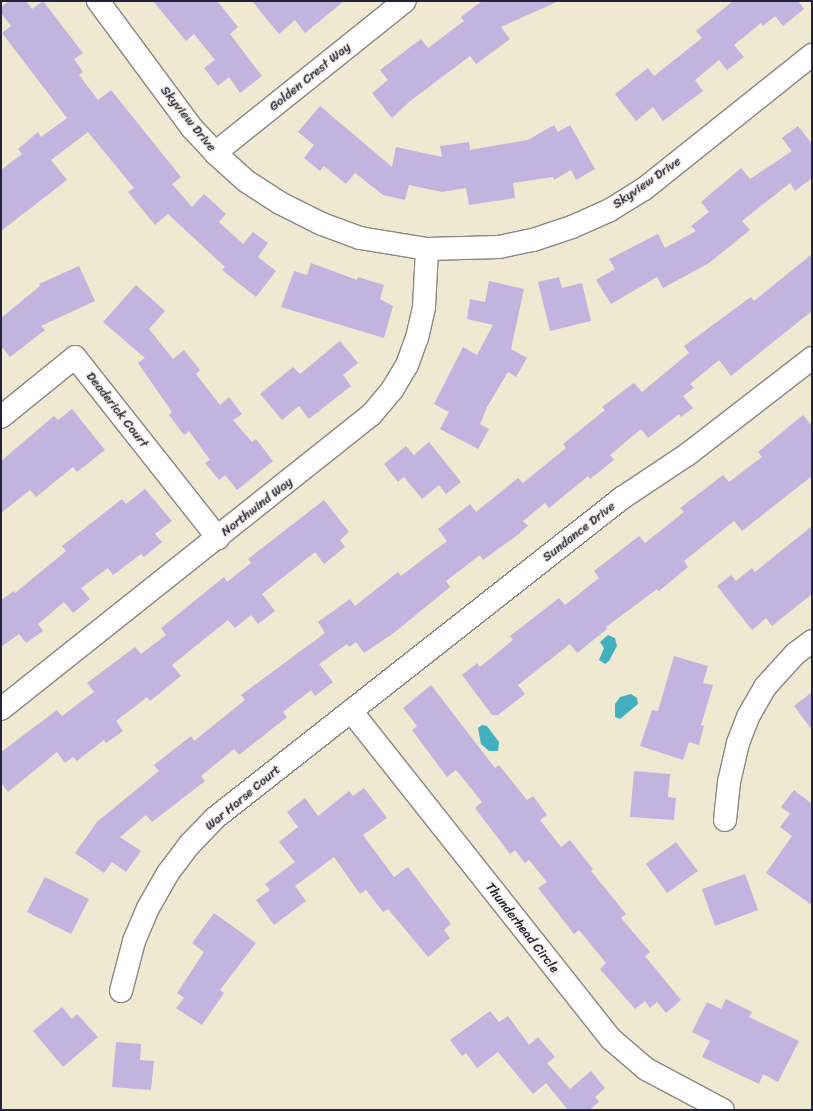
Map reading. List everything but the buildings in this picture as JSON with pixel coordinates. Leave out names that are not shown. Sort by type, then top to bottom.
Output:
[{"type":"street","name":"Skyview Drive","points":[[98,1],[192,128],[215,153],[263,192],[322,224],[360,238],[427,249],[499,247],[533,240],[572,227],[610,210],[644,189],[812,55]]},
{"type":"street","name":"Golden Crest Way","points":[[215,153],[405,1]]},
{"type":"street","name":"Northwind Way","points":[[1,709],[372,415],[392,390],[407,366],[417,338],[424,307],[427,249]]},
{"type":"street","name":"Deaderick Court","points":[[1,417],[75,357],[218,538]]},
{"type":"street","name":"Sundance Drive","points":[[350,711],[622,498],[688,454],[812,358]]},
{"type":"street","points":[[725,820],[736,751],[749,715],[765,687],[795,654],[812,641]]},
{"type":"street","name":"War Horse Court","points":[[121,991],[134,942],[148,908],[168,873],[190,844],[215,818],[350,711]]},
{"type":"street","name":"Thunderhead Circle","points":[[350,711],[611,1039],[646,1069],[723,1110]]},
{"type":"water","points":[[608,635],[615,638],[617,646],[609,661],[605,664],[599,660],[604,648],[600,642]]},
{"type":"water","points":[[631,694],[637,698],[638,704],[620,719],[615,717],[615,704],[620,697]]},
{"type":"water","points":[[482,725],[487,726],[499,742],[498,751],[489,751],[481,744],[478,728]]}]
